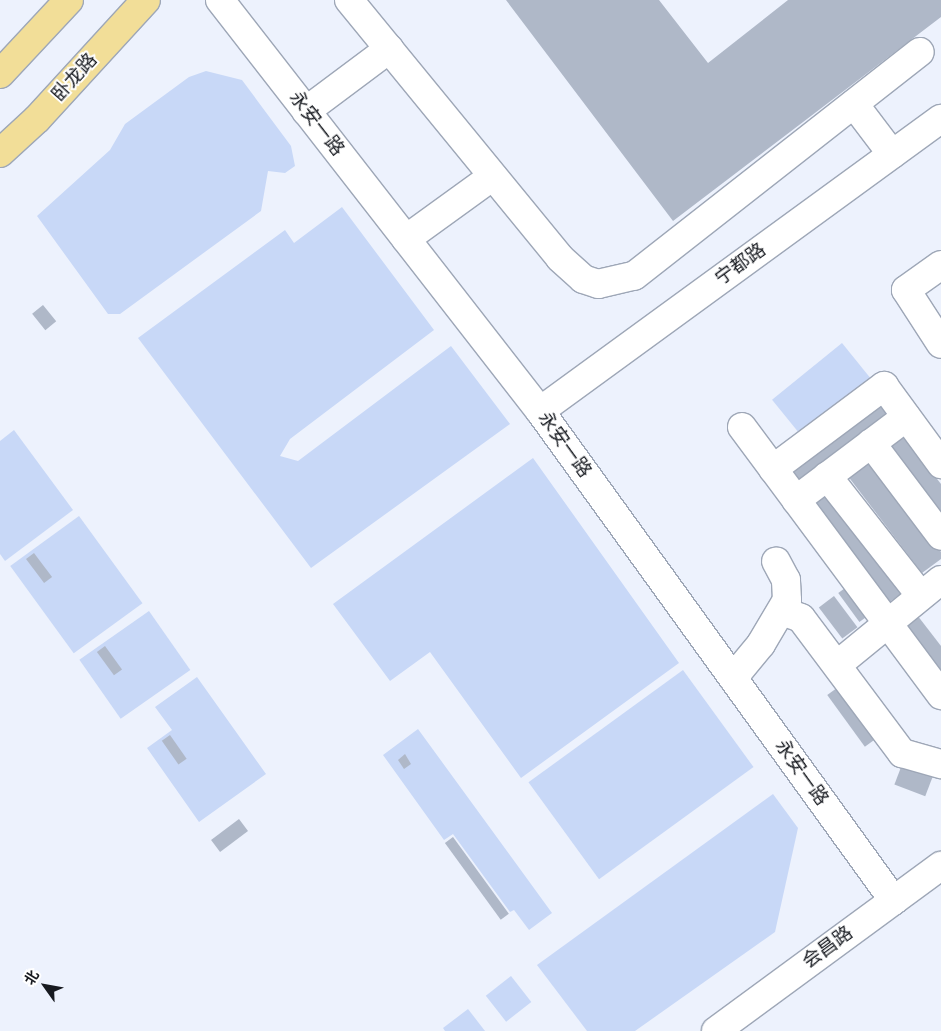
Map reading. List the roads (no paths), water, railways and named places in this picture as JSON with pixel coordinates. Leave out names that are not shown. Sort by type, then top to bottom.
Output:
[{"type":"main road","points":[[0,74],[69,0]]},
{"type":"main road","name":"卧龙路","points":[[0,153],[37,119],[146,0]]},
{"type":"street","name":"永安一路","points":[[220,0],[540,411],[894,900]]},
{"type":"street","points":[[350,0],[570,270],[598,284],[616,282],[634,276],[920,52]]},
{"type":"street","points":[[306,111],[389,49]]},
{"type":"street","points":[[850,107],[888,157]]},
{"type":"street","name":"宁都路","points":[[540,411],[941,119]]},
{"type":"street","points":[[406,239],[492,176]]},
{"type":"street","points":[[937,327],[906,290],[941,265]]},
{"type":"street","points":[[773,469],[884,386],[941,464]]},
{"type":"street","points":[[796,500],[906,416]]},
{"type":"street","points":[[742,427],[941,696]]},
{"type":"street","points":[[871,443],[941,536]]},
{"type":"street","points":[[827,476],[931,588],[837,665]]},
{"type":"street","points":[[733,678],[782,611],[787,600],[786,580],[776,561]]},
{"type":"street","points":[[782,611],[801,618],[902,753],[941,764]]},
{"type":"street","name":"会昌路","points":[[716,1031],[941,866]]}]
